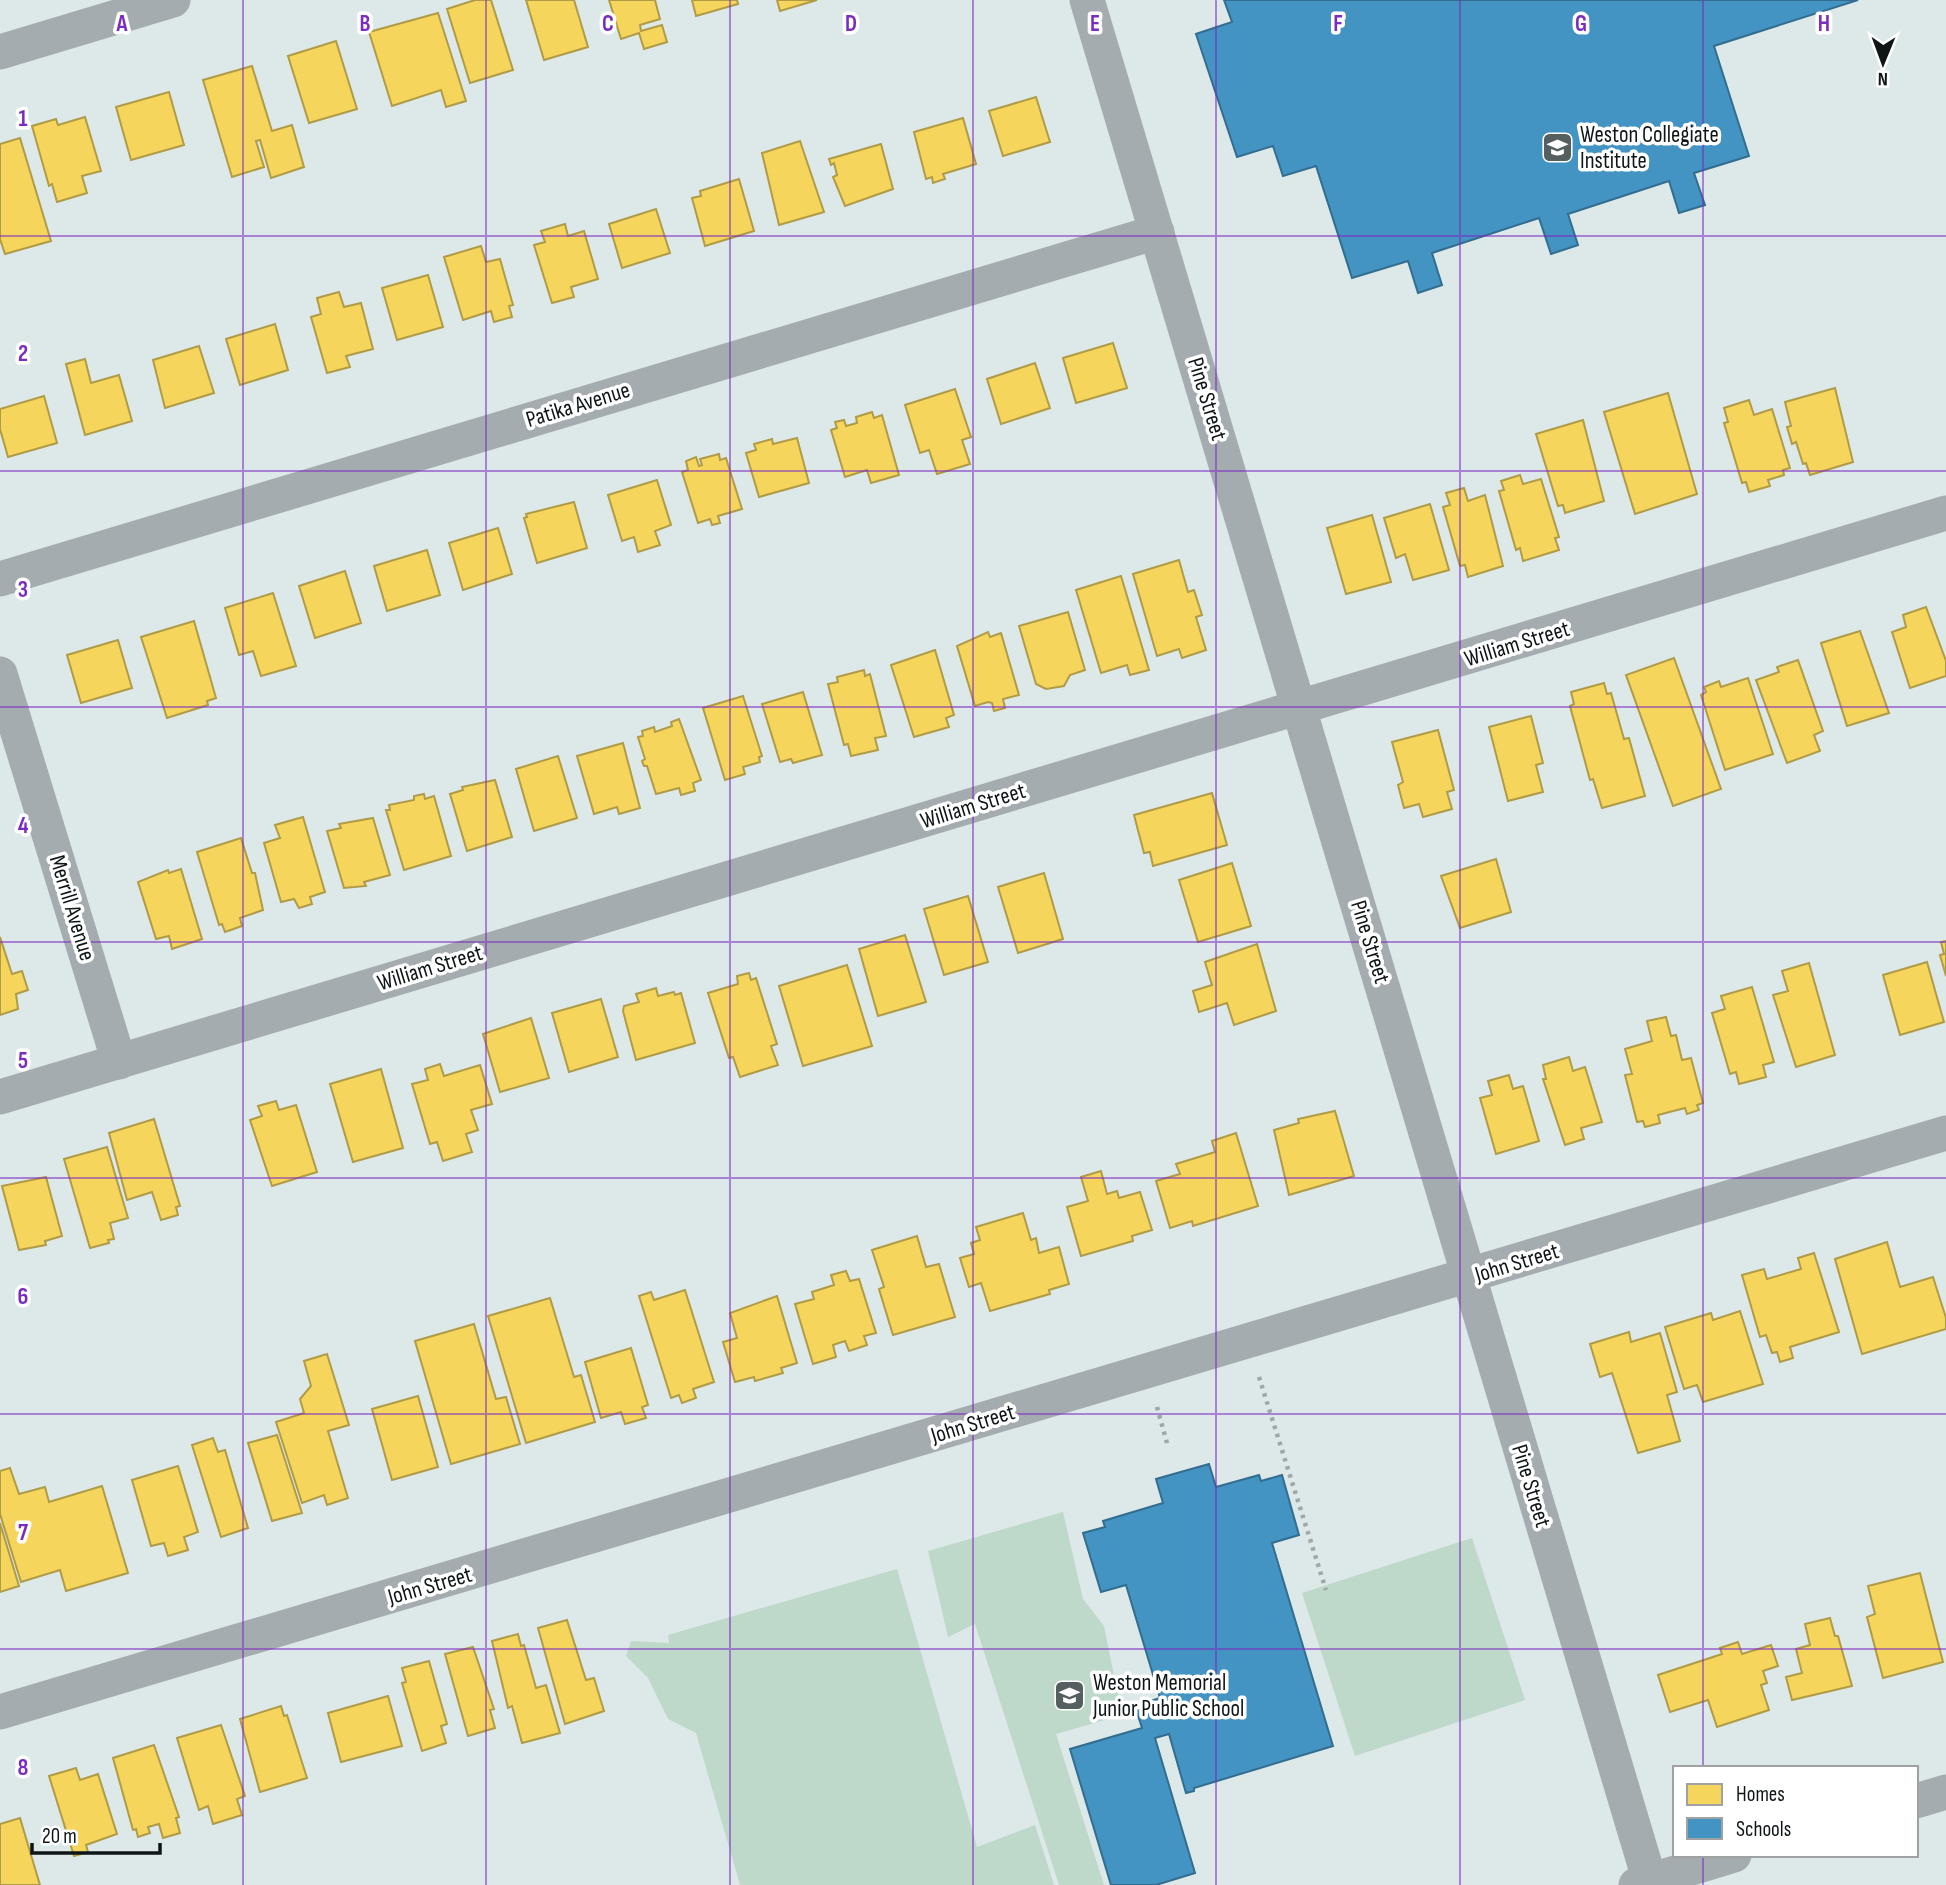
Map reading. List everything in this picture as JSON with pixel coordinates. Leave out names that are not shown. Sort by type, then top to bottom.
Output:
[{"type":"street","points":[[0,52],[173,0]]},
{"type":"street","name":"Pine Street","points":[[1087,0],[1468,1277],[1645,1884]]},
{"type":"street","name":"Patika Avenue","points":[[0,579],[1157,232]]},
{"type":"street","name":"William Street","points":[[0,1097],[1946,513]]},
{"type":"street","name":"Merrill Avenue","points":[[0,674],[119,1062]]},
{"type":"street","name":"John Street","points":[[0,1712],[1946,1133]]},
{"type":"street","points":[[1918,1800],[1946,1792]]},
{"type":"street","points":[[1645,1884],[1728,1857]]},
{"type":"path","points":[[1259,1376],[1326,1590]]},
{"type":"path","points":[[1156,1405],[1167,1443]]},
{"type":"green space","points":[[1063,1512],[1083,1599],[1104,1626],[1122,1715],[1056,1734],[1104,1885],[1059,1885],[975,1624],[948,1637],[928,1551]]},
{"type":"green space","points":[[1472,1538],[1525,1700],[1355,1756],[1302,1593]]},
{"type":"green space","points":[[897,1569],[977,1847],[1035,1825],[1054,1885],[740,1885],[696,1733],[668,1719],[648,1678],[626,1656],[631,1641],[669,1643],[668,1635]]},
{"type":"building: Homes","points":[[475,0],[491,0],[513,70],[470,83],[447,9]]},
{"type":"building: Homes","points":[[526,0],[574,0],[588,47],[544,60]]},
{"type":"building: Homes","points":[[609,0],[655,0],[660,19],[640,25],[641,31],[662,25],[667,42],[644,49],[639,33],[621,39]]},
{"type":"building: Homes","points":[[692,0],[737,0],[738,4],[696,16]]},
{"type":"building: Homes","points":[[777,0],[817,0],[780,11]]},
{"type":"building: Homes","points":[[438,13],[466,101],[446,107],[441,90],[392,106],[369,32]]},
{"type":"building: Homes","points":[[336,41],[357,109],[309,123],[288,56]]},
{"type":"building: Homes","points":[[252,66],[272,131],[292,125],[304,167],[271,178],[260,140],[256,141],[264,167],[232,177],[203,80]]},
{"type":"building: Homes","points":[[169,92],[184,145],[131,160],[116,107]]},
{"type":"building: Homes","points":[[1036,97],[1050,142],[1003,156],[989,111]]},
{"type":"building: Homes","points":[[85,117],[101,171],[82,176],[87,193],[57,202],[52,184],[49,186],[32,126],[56,119],[58,125]]},
{"type":"building: Homes","points":[[963,118],[976,164],[943,174],[945,179],[933,183],[932,177],[926,179],[914,132]]},
{"type":"building: Homes","points":[[20,138],[51,241],[5,254],[0,239],[0,144]]},
{"type":"building: Homes","points":[[800,141],[824,212],[779,225],[762,153]]},
{"type":"building: Homes","points":[[881,144],[893,189],[845,206],[833,177],[837,175],[834,163],[831,165],[829,159]]},
{"type":"building: Homes","points":[[739,179],[754,231],[705,246],[692,198],[701,196],[700,191]]},
{"type":"building: Homes","points":[[656,209],[670,253],[622,268],[609,224]]},
{"type":"building: Homes","points":[[565,224],[568,236],[584,231],[598,279],[571,287],[574,297],[552,303],[534,245],[545,242],[541,231]]},
{"type":"building: Homes","points":[[481,246],[486,262],[500,259],[513,305],[509,306],[512,317],[494,322],[491,311],[463,320],[444,257]]},
{"type":"building: Homes","points":[[428,275],[443,327],[397,340],[382,288]]},
{"type":"building: Homes","points":[[339,292],[344,307],[361,303],[373,349],[346,356],[350,367],[327,373],[311,317],[321,314],[317,298]]},
{"type":"building: Homes","points":[[275,324],[288,370],[240,385],[226,339]]},
{"type":"building: Homes","points":[[1113,343],[1127,388],[1076,403],[1063,358]]},
{"type":"building: Homes","points":[[199,346],[214,393],[165,408],[153,360]]},
{"type":"building: Homes","points":[[85,359],[91,383],[119,375],[132,421],[85,435],[66,364]]},
{"type":"building: Homes","points":[[1035,363],[1050,408],[1001,424],[987,379]]},
{"type":"building: Homes","points":[[1835,388],[1853,462],[1810,475],[1806,463],[1803,464],[1796,442],[1792,444],[1787,427],[1791,426],[1785,402]]},
{"type":"building: Homes","points":[[955,389],[971,437],[962,440],[970,464],[937,474],[929,450],[920,453],[905,405]]},
{"type":"building: Homes","points":[[1668,393],[1697,494],[1635,514],[1604,412]]},
{"type":"building: Homes","points":[[44,396],[57,443],[8,457],[0,429],[0,409]]},
{"type":"building: Homes","points":[[1749,400],[1754,415],[1772,409],[1790,468],[1783,470],[1784,475],[1768,480],[1770,486],[1749,492],[1746,482],[1742,483],[1724,423],[1728,422],[1724,408]]},
{"type":"building: Homes","points":[[872,412],[874,418],[882,415],[899,475],[871,483],[867,470],[845,477],[831,430],[837,428],[835,422],[844,420],[846,426],[857,423],[856,417]]},
{"type":"building: Homes","points":[[1583,420],[1604,501],[1565,513],[1563,505],[1558,506],[1536,434]]},
{"type":"building: Homes","points":[[797,438],[809,483],[759,497],[746,453],[756,450],[754,444],[772,439],[773,444]]},
{"type":"building: Homes","points":[[719,454],[720,460],[726,458],[742,509],[718,516],[720,523],[712,525],[710,519],[698,523],[682,472],[688,470],[686,461],[696,457],[699,466],[702,465],[700,459]]},
{"type":"building: Homes","points":[[1520,475],[1523,484],[1541,479],[1559,537],[1555,538],[1559,550],[1523,561],[1520,548],[1516,550],[1499,491],[1504,490],[1501,481]]},
{"type":"building: Homes","points":[[657,480],[671,525],[655,531],[660,545],[638,552],[634,537],[622,541],[608,495]]},
{"type":"building: Homes","points":[[1464,488],[1468,501],[1485,495],[1503,566],[1468,577],[1465,565],[1460,566],[1443,507],[1450,505],[1446,493]]},
{"type":"building: Homes","points":[[574,502],[587,548],[537,563],[524,518],[527,517],[526,514]]},
{"type":"building: Homes","points":[[1430,504],[1449,570],[1413,580],[1405,554],[1396,558],[1384,518]]},
{"type":"building: Homes","points":[[1372,515],[1391,582],[1346,594],[1327,528]]},
{"type":"building: Homes","points":[[498,528],[512,574],[463,590],[449,543]]},
{"type":"building: Homes","points":[[427,550],[440,595],[387,611],[374,566]]},
{"type":"building: Homes","points":[[1179,560],[1188,592],[1194,590],[1202,615],[1196,617],[1206,650],[1182,658],[1179,649],[1157,656],[1133,574]]},
{"type":"building: Homes","points":[[345,571],[361,623],[315,638],[299,586]]},
{"type":"building: Homes","points":[[1121,576],[1149,670],[1130,675],[1127,665],[1101,673],[1076,590]]},
{"type":"building: Homes","points":[[273,593],[296,666],[261,676],[253,651],[239,655],[225,608]]},
{"type":"building: Homes","points":[[1926,607],[1946,661],[1946,676],[1910,688],[1892,632],[1906,627],[1903,615]]},
{"type":"building: Homes","points":[[1068,612],[1085,670],[1070,675],[1064,686],[1046,689],[1036,684],[1019,626]]},
{"type":"building: Homes","points":[[194,621],[216,698],[207,701],[208,705],[167,718],[141,637]]},
{"type":"building: Homes","points":[[1860,631],[1889,713],[1847,726],[1821,643]]},
{"type":"building: Homes","points":[[988,632],[990,637],[1001,633],[1019,695],[1003,699],[1005,708],[994,711],[992,703],[975,706],[957,646]]},
{"type":"building: Homes","points":[[118,640],[132,688],[81,703],[67,655]]},
{"type":"building: Homes","points":[[935,650],[954,715],[946,718],[949,727],[914,737],[891,665]]},
{"type":"building: Homes","points":[[1674,658],[1721,789],[1673,806],[1626,675]]},
{"type":"building: Homes","points":[[1798,660],[1823,731],[1814,735],[1820,751],[1787,763],[1756,680],[1779,672],[1777,667]]},
{"type":"building: Homes","points":[[864,670],[865,676],[870,674],[886,736],[875,738],[878,750],[851,756],[848,744],[844,745],[828,684],[838,682],[837,677]]},
{"type":"building: Homes","points":[[1748,678],[1773,754],[1725,770],[1701,695],[1706,692],[1704,687],[1719,681],[1721,687]]},
{"type":"building: Homes","points":[[1604,683],[1607,694],[1611,693],[1624,739],[1629,738],[1645,796],[1602,808],[1593,779],[1590,780],[1570,706],[1574,704],[1571,692]]},
{"type":"building: Homes","points":[[803,692],[822,755],[793,763],[791,759],[780,762],[762,704]]},
{"type":"building: Homes","points":[[743,696],[762,756],[759,757],[760,762],[743,767],[745,774],[725,780],[703,708]]},
{"type":"building: Homes","points":[[1531,716],[1543,763],[1536,765],[1543,792],[1508,801],[1489,727]]},
{"type":"building: Homes","points":[[679,719],[701,780],[693,783],[695,791],[681,795],[679,788],[656,794],[647,766],[644,766],[642,761],[645,759],[638,737],[643,736],[642,731],[654,727],[655,732],[672,726],[671,722]]},
{"type":"building: Homes","points":[[1438,730],[1454,790],[1447,792],[1452,809],[1423,817],[1419,804],[1404,808],[1398,785],[1403,782],[1392,742]]},
{"type":"building: Homes","points":[[623,743],[640,808],[619,814],[617,807],[594,814],[577,756]]},
{"type":"building: Homes","points":[[558,756],[577,818],[534,831],[516,769]]},
{"type":"building: Homes","points":[[495,780],[512,837],[467,851],[450,794],[463,790],[462,787]]},
{"type":"building: Homes","points":[[1212,793],[1227,845],[1153,866],[1150,852],[1144,853],[1134,815]]},
{"type":"building: Homes","points":[[424,794],[425,799],[434,796],[451,856],[404,870],[386,810],[390,810],[389,805],[414,800],[414,796]]},
{"type":"building: Homes","points":[[303,817],[325,892],[310,897],[312,904],[299,908],[294,899],[281,902],[264,843],[280,838],[275,825]]},
{"type":"building: Homes","points":[[373,818],[390,875],[364,882],[366,886],[344,888],[327,831],[341,828],[339,824]]},
{"type":"building: Homes","points":[[241,838],[252,873],[255,873],[263,910],[240,918],[242,926],[225,932],[222,924],[219,925],[197,852]]},
{"type":"building: Homes","points":[[1496,859],[1511,912],[1460,928],[1441,876]]},
{"type":"building: Homes","points":[[1232,863],[1251,926],[1198,942],[1179,880]]},
{"type":"building: Homes","points":[[181,869],[202,939],[172,949],[169,936],[156,939],[138,882],[168,870],[169,873]]},
{"type":"building: Homes","points":[[1044,873],[1063,939],[1018,953],[998,887]]},
{"type":"building: Homes","points":[[968,896],[988,962],[944,975],[924,909]]},
{"type":"building: Homes","points":[[905,935],[926,1002],[878,1016],[859,949]]},
{"type":"building: Homes","points":[[0,937],[12,974],[22,971],[28,990],[16,994],[18,1009],[0,1015]]},
{"type":"building: Homes","points":[[1946,941],[1946,976],[1940,955],[1944,954],[1941,942]]},
{"type":"building: Homes","points":[[1257,944],[1276,1011],[1234,1025],[1227,1003],[1199,1012],[1193,991],[1212,985],[1205,962]]},
{"type":"building: Homes","points":[[1927,962],[1944,1022],[1900,1035],[1883,975]]},
{"type":"building: Homes","points":[[1809,963],[1835,1055],[1796,1067],[1773,995],[1788,991],[1782,971]]},
{"type":"building: Homes","points":[[847,965],[872,1046],[803,1066],[779,986]]},
{"type":"building: Homes","points":[[749,973],[751,980],[756,978],[777,1044],[771,1046],[778,1065],[740,1077],[733,1057],[729,1058],[708,993],[738,984],[737,976]]},
{"type":"building: Homes","points":[[1752,987],[1774,1062],[1763,1065],[1766,1077],[1739,1084],[1736,1072],[1730,1074],[1712,1013],[1725,1009],[1721,996]]},
{"type":"building: Homes","points":[[656,988],[658,996],[681,993],[695,1043],[636,1060],[624,1006],[639,1002],[636,994]]},
{"type":"building: Homes","points":[[601,999],[618,1057],[569,1072],[552,1013]]},
{"type":"building: Homes","points":[[1666,1017],[1671,1036],[1676,1035],[1682,1060],[1691,1058],[1703,1103],[1697,1105],[1699,1110],[1687,1114],[1685,1108],[1658,1115],[1660,1123],[1645,1127],[1643,1121],[1637,1122],[1625,1075],[1632,1074],[1625,1049],[1652,1041],[1647,1021]]},
{"type":"building: Homes","points":[[531,1018],[549,1078],[500,1092],[483,1034]]},
{"type":"building: Homes","points":[[1569,1057],[1573,1071],[1585,1067],[1602,1122],[1581,1128],[1584,1139],[1565,1145],[1543,1079],[1546,1079],[1543,1065]]},
{"type":"building: Homes","points":[[440,1064],[444,1076],[480,1065],[492,1104],[471,1110],[478,1130],[466,1134],[472,1152],[443,1161],[437,1142],[430,1144],[412,1084],[428,1080],[425,1069]]},
{"type":"building: Homes","points":[[381,1069],[403,1148],[353,1162],[330,1084]]},
{"type":"building: Homes","points":[[1509,1075],[1513,1089],[1523,1086],[1539,1141],[1496,1154],[1480,1098],[1492,1095],[1488,1081]]},
{"type":"building: Homes","points":[[276,1101],[279,1110],[296,1105],[317,1172],[272,1186],[250,1120],[262,1116],[258,1106]]},
{"type":"building: Homes","points":[[1335,1111],[1354,1176],[1289,1195],[1274,1130],[1299,1123],[1298,1119]]},
{"type":"building: Homes","points":[[154,1119],[180,1206],[176,1207],[178,1215],[161,1220],[152,1192],[127,1200],[109,1133]]},
{"type":"building: Homes","points":[[1236,1133],[1258,1206],[1193,1226],[1192,1221],[1170,1228],[1156,1181],[1180,1174],[1176,1164],[1215,1152],[1212,1141]]},
{"type":"building: Homes","points":[[107,1147],[128,1218],[110,1223],[114,1239],[108,1240],[109,1243],[90,1248],[64,1159]]},
{"type":"building: Homes","points":[[1101,1171],[1107,1194],[1117,1191],[1119,1198],[1140,1192],[1152,1230],[1132,1236],[1133,1241],[1081,1256],[1067,1207],[1088,1201],[1081,1177]]},
{"type":"building: Homes","points":[[46,1177],[62,1236],[45,1241],[46,1245],[19,1250],[2,1186]]},
{"type":"building: Homes","points":[[1023,1213],[1031,1240],[1036,1238],[1039,1253],[1059,1247],[1069,1284],[1049,1290],[1050,1294],[990,1311],[981,1283],[969,1287],[960,1258],[974,1254],[971,1243],[980,1240],[976,1227]]},
{"type":"building: Homes","points":[[917,1236],[926,1267],[939,1264],[955,1317],[893,1335],[879,1289],[884,1287],[872,1250]]},
{"type":"building: Homes","points":[[1887,1242],[1900,1287],[1933,1277],[1946,1318],[1946,1329],[1862,1354],[1835,1259]]},
{"type":"building: Homes","points":[[1814,1253],[1839,1332],[1790,1347],[1793,1358],[1780,1362],[1777,1352],[1772,1353],[1766,1335],[1760,1337],[1742,1275],[1764,1269],[1767,1279],[1801,1269],[1798,1258]]},
{"type":"building: Homes","points":[[846,1271],[850,1281],[859,1279],[876,1333],[864,1336],[867,1345],[849,1351],[845,1341],[833,1345],[836,1357],[813,1364],[795,1304],[814,1299],[812,1292],[834,1285],[831,1275]]},
{"type":"building: Homes","points":[[685,1290],[714,1382],[693,1389],[696,1398],[682,1403],[679,1395],[671,1398],[639,1296],[651,1292],[654,1300]]},
{"type":"building: Homes","points":[[777,1296],[797,1363],[781,1368],[783,1373],[755,1381],[754,1377],[735,1382],[723,1342],[737,1338],[730,1313]]},
{"type":"building: Homes","points":[[550,1298],[574,1377],[581,1375],[595,1422],[526,1443],[488,1316]]},
{"type":"building: Homes","points":[[1740,1311],[1763,1384],[1703,1402],[1697,1385],[1684,1389],[1665,1327],[1711,1313],[1713,1320]]},
{"type":"building: Homes","points":[[474,1324],[496,1399],[506,1397],[520,1444],[451,1464],[415,1341]]},
{"type":"building: Homes","points":[[1629,1332],[1631,1342],[1660,1333],[1677,1392],[1667,1395],[1680,1441],[1638,1453],[1612,1373],[1600,1377],[1590,1344]]},
{"type":"building: Homes","points":[[631,1348],[648,1405],[642,1407],[646,1418],[625,1424],[621,1412],[601,1418],[585,1362]]},
{"type":"building: Homes","points":[[327,1354],[349,1425],[328,1431],[348,1498],[327,1505],[324,1495],[302,1503],[276,1422],[304,1413],[300,1399],[311,1386],[304,1361]]},
{"type":"building: Homes","points":[[418,1396],[438,1467],[392,1480],[372,1409]]},
{"type":"building: Homes","points":[[277,1435],[302,1513],[272,1521],[248,1443]]},
{"type":"building: Homes","points":[[213,1438],[218,1452],[225,1450],[248,1528],[221,1537],[192,1445]]},
{"type":"building: Homes","points":[[178,1466],[198,1532],[184,1537],[188,1550],[168,1556],[164,1543],[151,1546],[132,1480]]},
{"type":"building: Homes","points":[[10,1468],[19,1494],[45,1487],[49,1502],[102,1486],[128,1573],[66,1591],[60,1570],[21,1582],[0,1514],[0,1471]]},
{"type":"building: Homes","points":[[0,1523],[19,1586],[0,1592]]},
{"type":"building: Homes","points":[[1920,1573],[1943,1662],[1883,1678],[1867,1617],[1875,1614],[1868,1586]]},
{"type":"building: Homes","points":[[1830,1618],[1852,1686],[1792,1700],[1786,1677],[1802,1673],[1796,1649],[1810,1645],[1805,1624]]},
{"type":"building: Homes","points":[[567,1620],[586,1680],[594,1678],[604,1711],[565,1724],[538,1628]]},
{"type":"building: Homes","points":[[518,1634],[521,1646],[524,1645],[536,1688],[546,1685],[560,1733],[522,1743],[512,1706],[508,1708],[492,1641]]},
{"type":"building: Homes","points":[[1738,1642],[1742,1654],[1771,1645],[1778,1666],[1763,1671],[1767,1683],[1761,1685],[1769,1710],[1717,1727],[1708,1700],[1670,1712],[1658,1675],[1722,1654],[1720,1648]]},
{"type":"building: Homes","points":[[473,1647],[494,1709],[490,1710],[495,1728],[468,1736],[445,1654]]},
{"type":"building: Homes","points":[[429,1661],[447,1724],[441,1726],[446,1743],[422,1751],[402,1683],[406,1682],[402,1668]]},
{"type":"building: Homes","points":[[388,1696],[402,1746],[341,1762],[328,1713]]},
{"type":"building: Homes","points":[[281,1706],[284,1716],[287,1715],[307,1778],[260,1792],[240,1719]]},
{"type":"building: Homes","points":[[221,1725],[245,1796],[237,1799],[242,1815],[213,1824],[208,1806],[199,1810],[177,1738]]},
{"type":"building: Homes","points":[[154,1745],[179,1817],[176,1818],[180,1833],[163,1838],[159,1824],[148,1827],[150,1833],[138,1837],[136,1829],[133,1830],[113,1758]]},
{"type":"building: Homes","points":[[76,1768],[80,1780],[98,1774],[117,1834],[86,1845],[88,1852],[74,1856],[49,1776]]},
{"type":"building: Homes","points":[[20,1818],[40,1885],[0,1885],[0,1824]]},
{"type":"building: Schools","points":[[1224,0],[1858,0],[1714,46],[1749,156],[1694,173],[1705,205],[1679,213],[1669,181],[1568,214],[1578,245],[1551,254],[1539,218],[1432,253],[1442,285],[1418,293],[1408,261],[1352,278],[1316,166],[1283,176],[1273,146],[1237,157],[1196,34],[1232,22]]},
{"type":"building: Schools","points":[[1209,1464],[1216,1487],[1259,1475],[1261,1481],[1282,1475],[1299,1535],[1272,1543],[1333,1746],[1194,1788],[1194,1791],[1186,1793],[1169,1734],[1155,1738],[1195,1873],[1156,1885],[1111,1885],[1070,1749],[1142,1728],[1135,1706],[1160,1698],[1126,1585],[1101,1592],[1083,1533],[1105,1527],[1103,1521],[1163,1503],[1156,1479]]},
{"type":"place","name":"Weston Collegiate Institute","points":[[1557,148]]},
{"type":"place","name":"Weston Memorial Junior Public School","points":[[1070,1696]]}]
